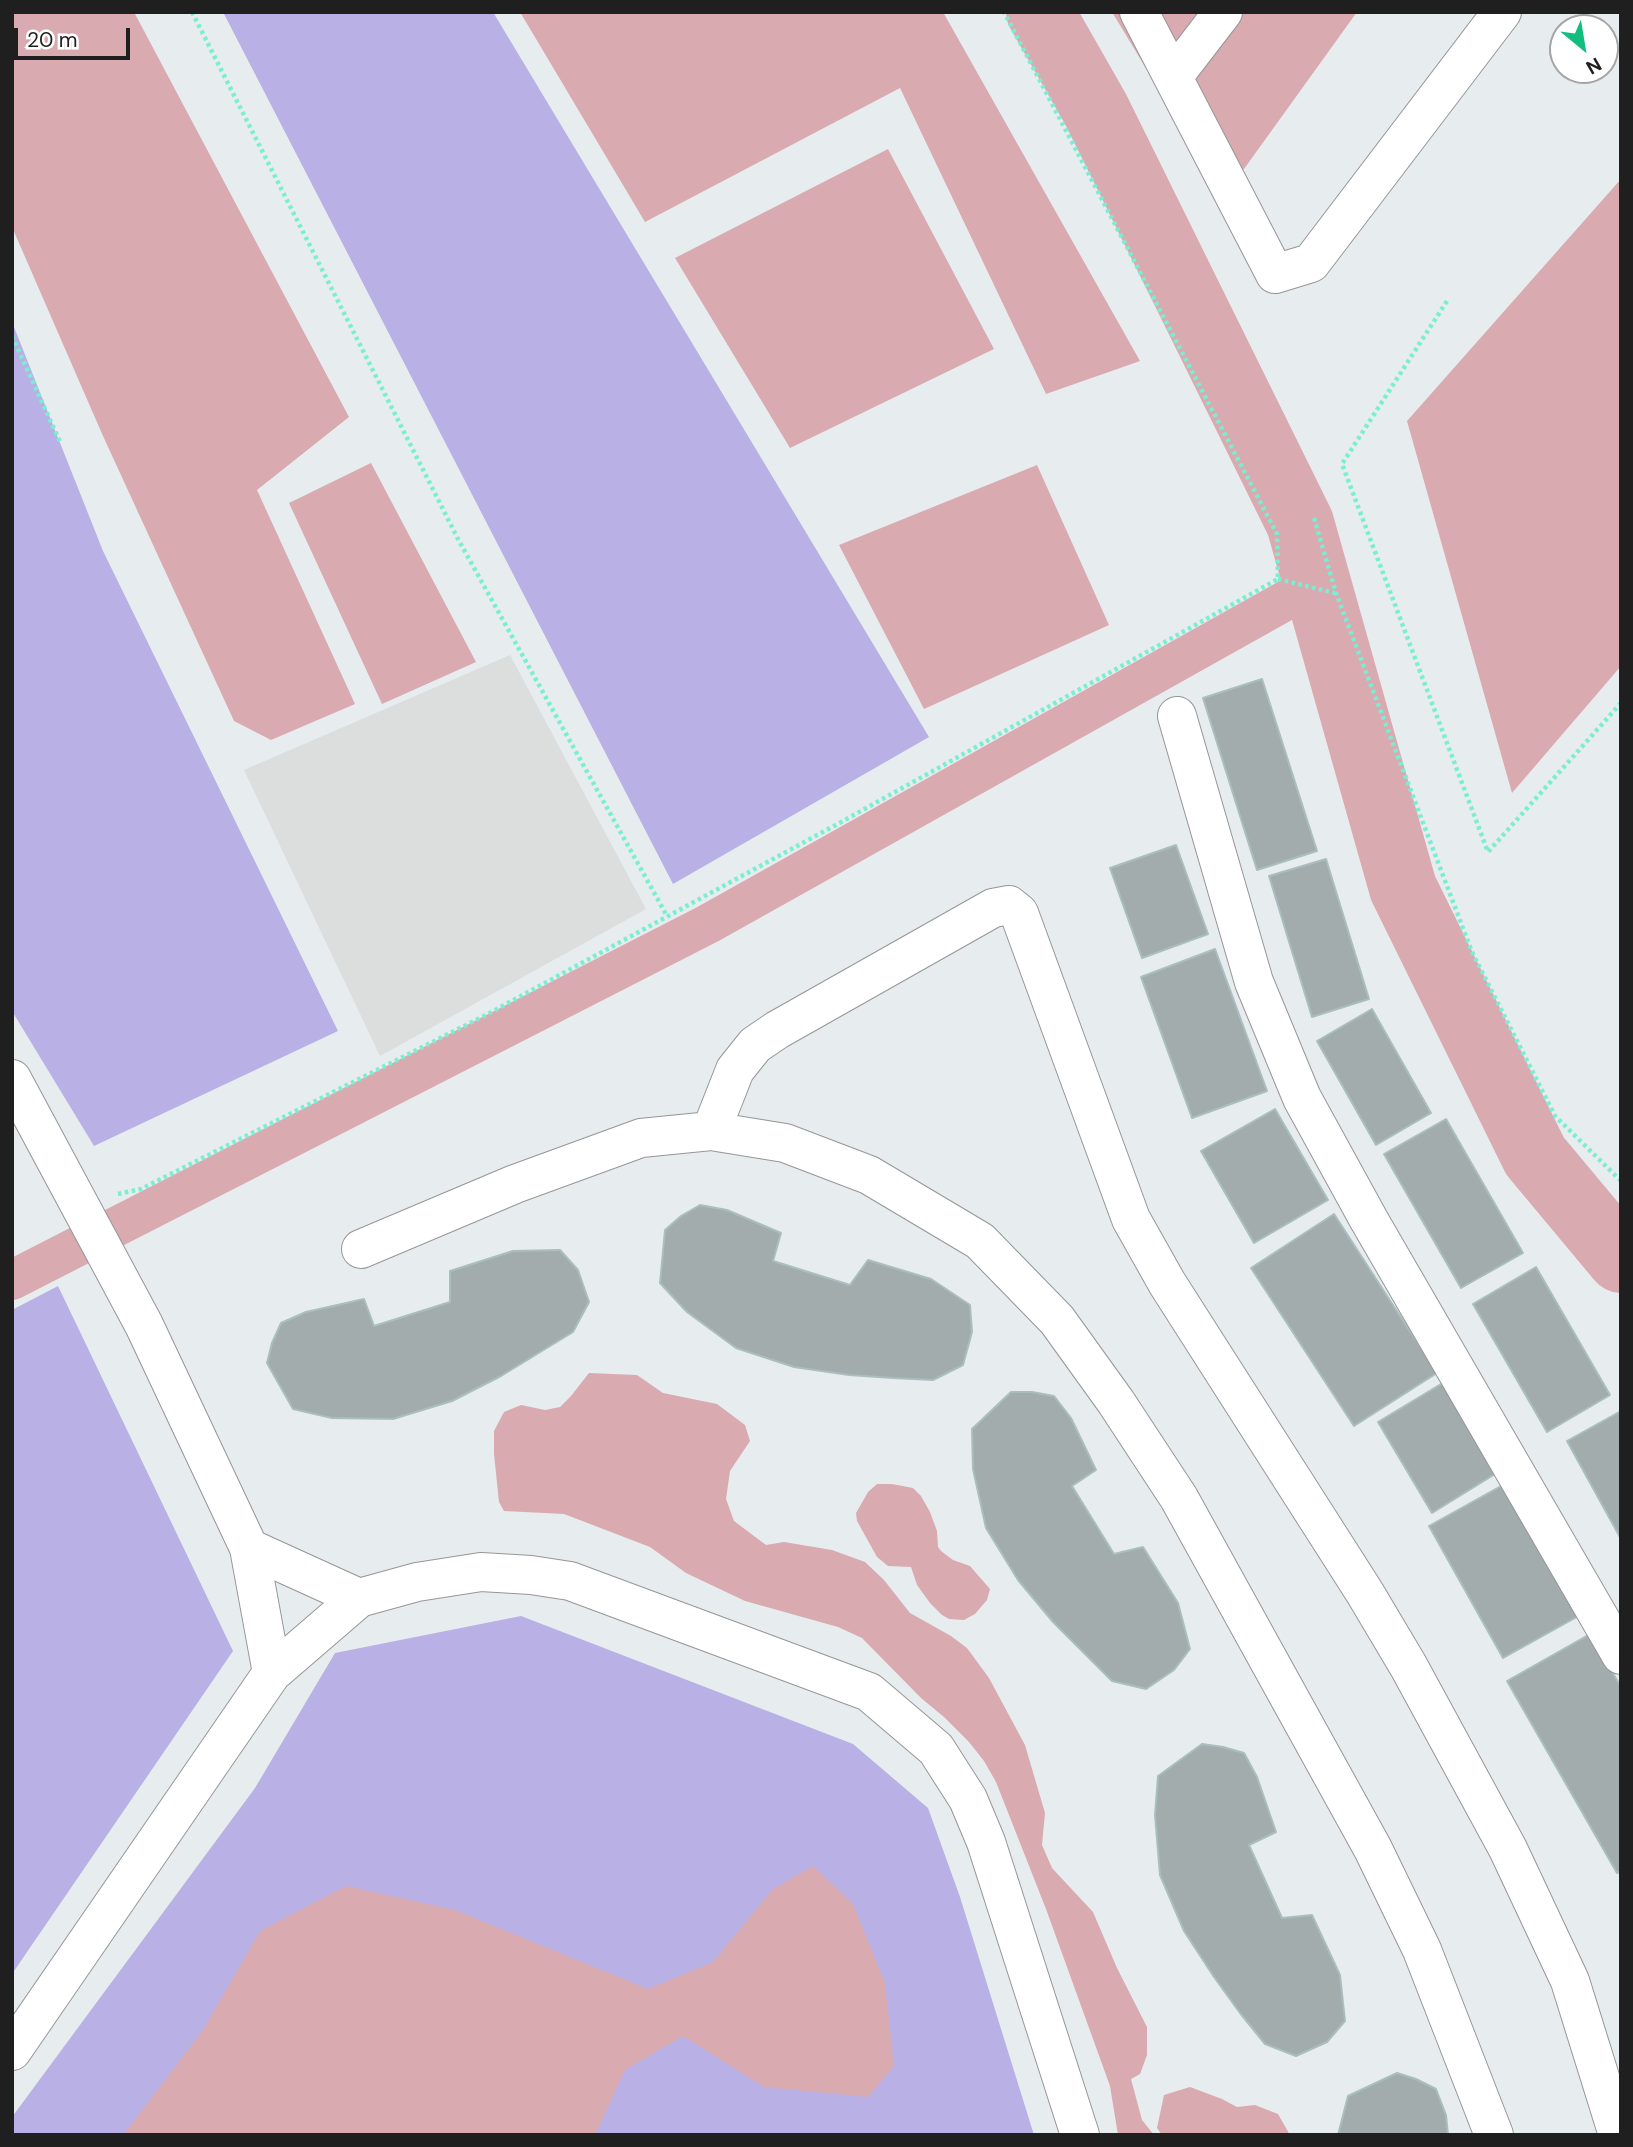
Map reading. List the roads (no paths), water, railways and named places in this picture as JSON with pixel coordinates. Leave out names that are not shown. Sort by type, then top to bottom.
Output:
[{"type":"street","points":[[1139,12],[1275,274],[1311,263],[1502,12]]},
{"type":"street","points":[[1173,77],[1223,12]]},
{"type":"street","points":[[1177,716],[1254,982],[1302,1098],[1369,1220],[1621,1655]]},
{"type":"street","points":[[711,1131],[735,1070],[755,1045],[993,908],[1009,905],[1019,914],[1131,1219],[1167,1283],[1409,1667],[1508,1849],[1570,1982],[1618,2135]]},
{"type":"street","points":[[12,1079],[144,1325],[249,1548],[272,1673]]},
{"type":"street","points":[[361,1249],[516,1184],[641,1138],[711,1131],[785,1143],[869,1175],[980,1241],[1057,1320],[1116,1402],[1179,1498],[1373,1849],[1422,1950],[1494,2135]]},
{"type":"street","points":[[249,1548],[359,1598]]},
{"type":"street","points":[[12,2051],[272,1673],[359,1598],[417,1582],[481,1572],[531,1575],[570,1581],[869,1692],[936,1749],[968,1799],[986,1842],[1080,2135]]},
{"type":"waterway","points":[[1040,12],[1096,110],[1300,523],[1403,888],[1535,1156],[1621,1259]]},
{"type":"waterway","points":[[12,1280],[708,924],[1317,583]]}]
